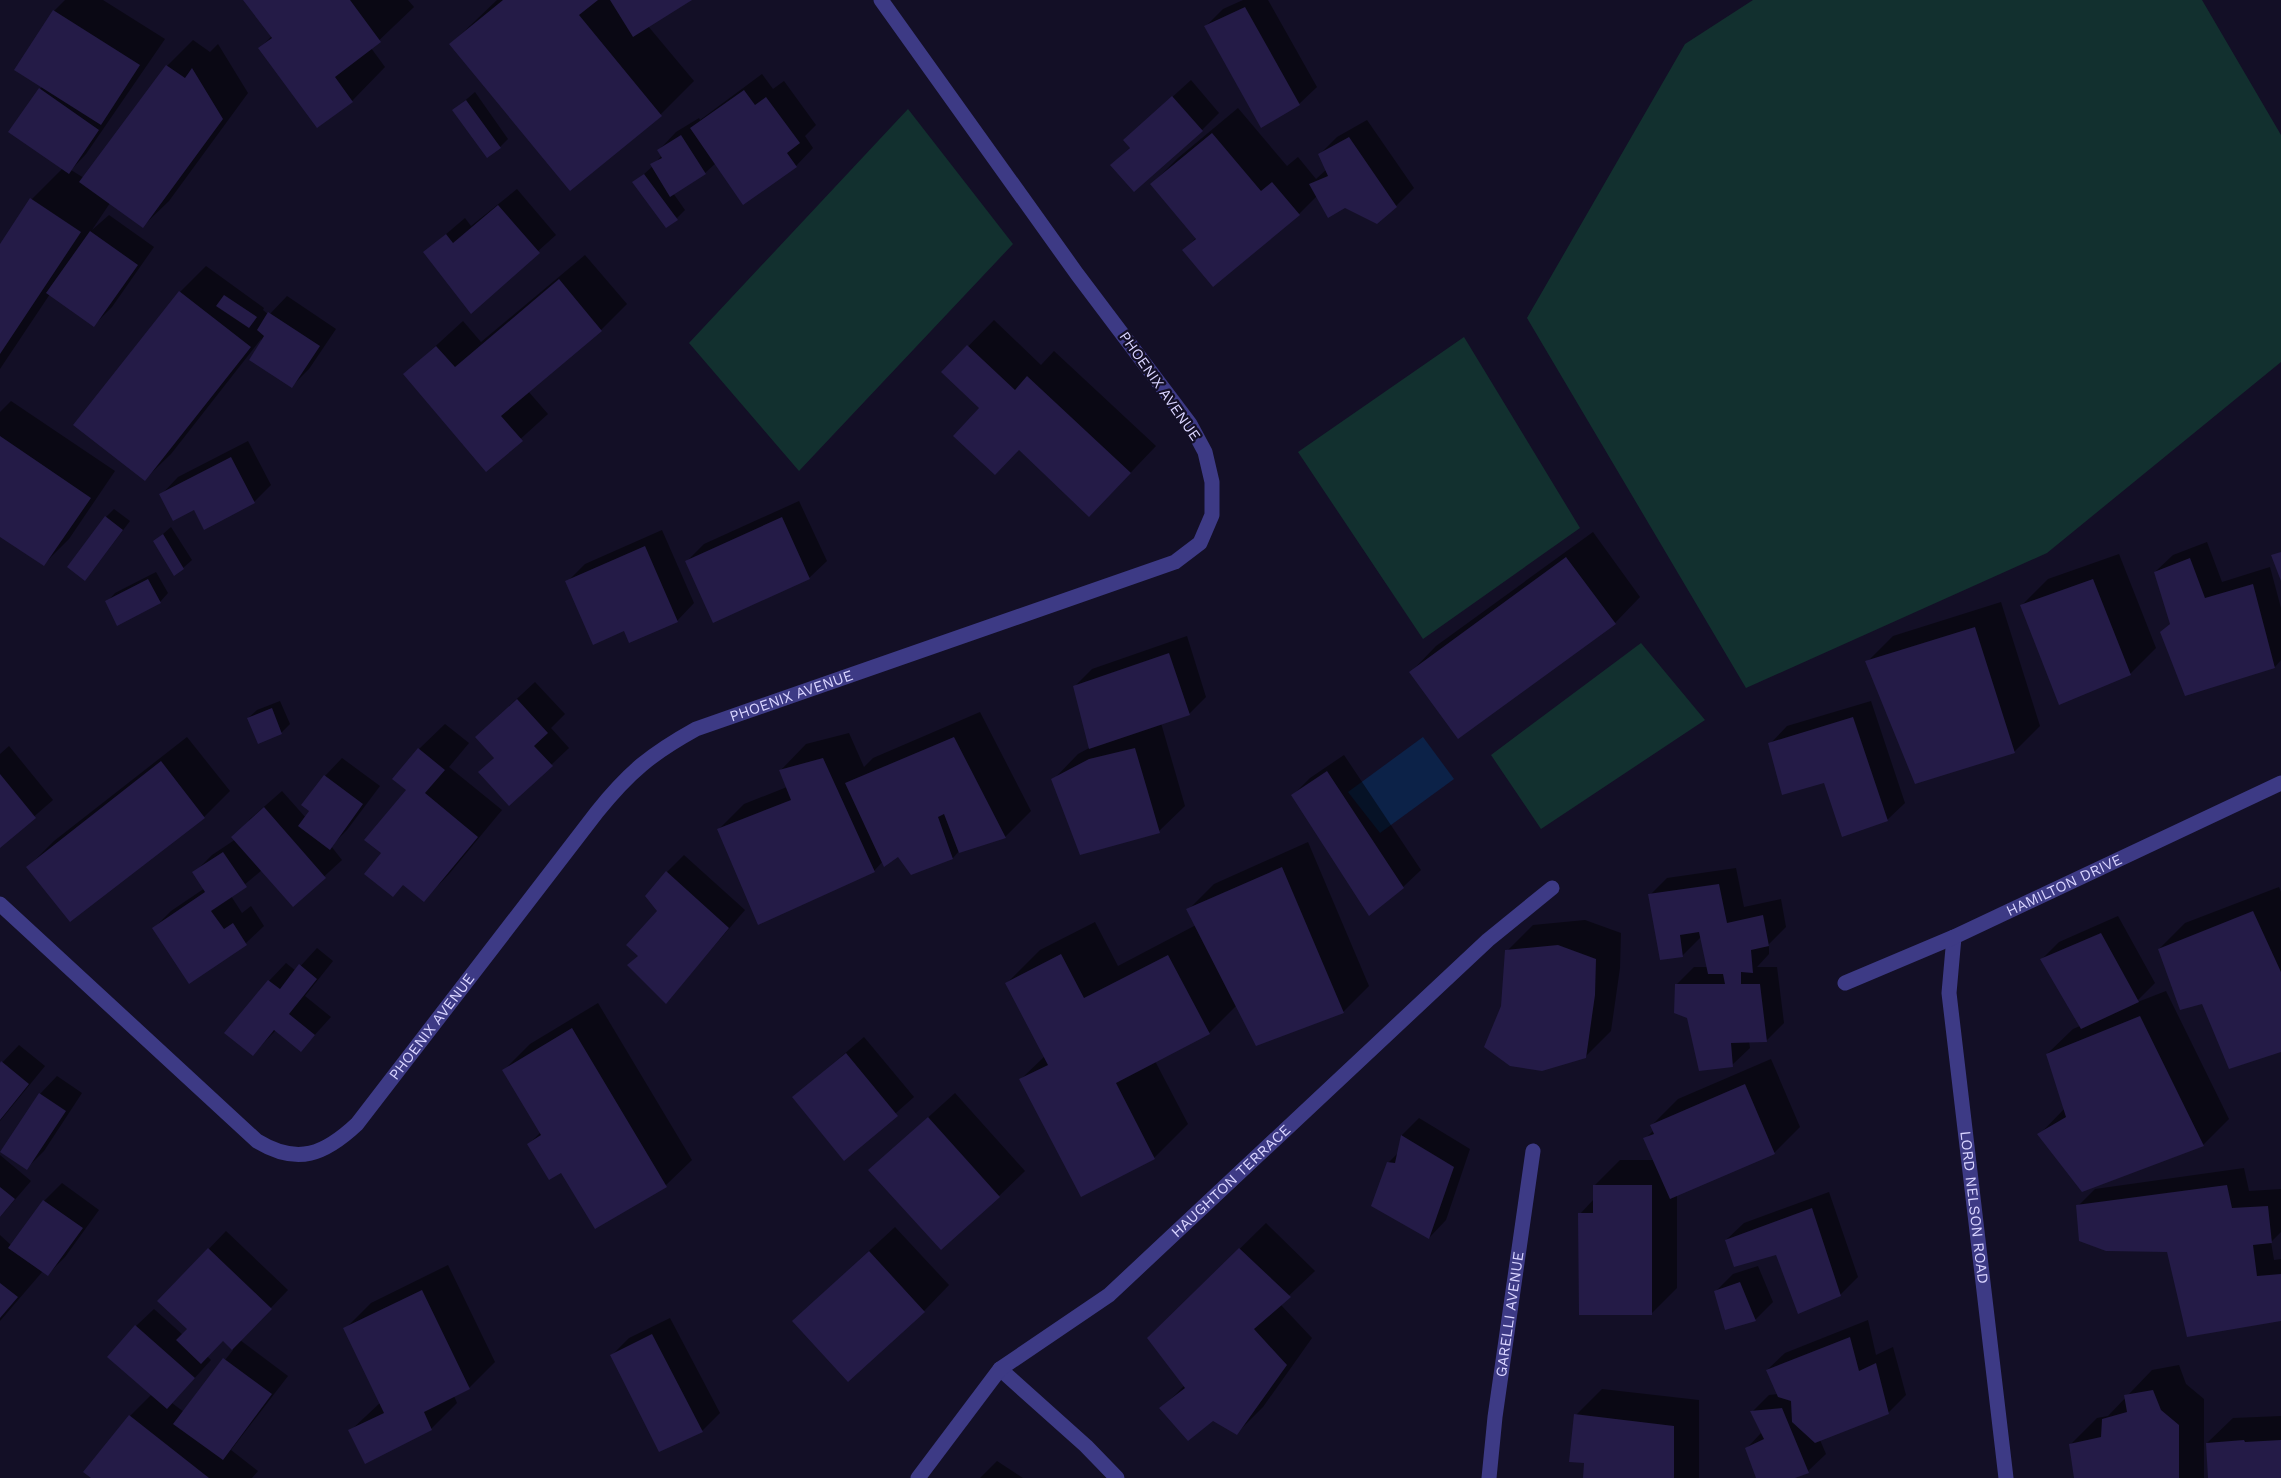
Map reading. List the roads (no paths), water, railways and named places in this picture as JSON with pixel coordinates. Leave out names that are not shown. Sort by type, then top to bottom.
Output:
[{"type":"street","name":"PHOENIX AVENUE","points":[[0,904],[257,1141],[275,1152],[295,1155],[318,1152],[336,1143],[357,1124],[603,804],[624,778],[657,750],[696,729],[1166,566],[1200,543],[1212,515],[1212,483],[1205,452],[1190,424],[1077,274],[881,0]]},
{"type":"street","name":"HAMILTON DRIVE","points":[[1845,983],[1954,937],[2281,783]]},
{"type":"street","name":"HAUGHTON TERRACE","points":[[918,1478],[1000,1369],[1109,1295],[1488,940],[1552,888]]},
{"type":"street","name":"LORD NELSON ROAD","points":[[1954,937],[1949,993],[2006,1478]]},
{"type":"street","name":"GARELLI AVENUE","points":[[1489,1478],[1494,1417],[1533,1151]]},
{"type":"street","points":[[1000,1369],[1086,1446],[1117,1478]]},
{"type":"water","points":[[1423,737],[1454,779],[1380,833],[1348,792]]}]
